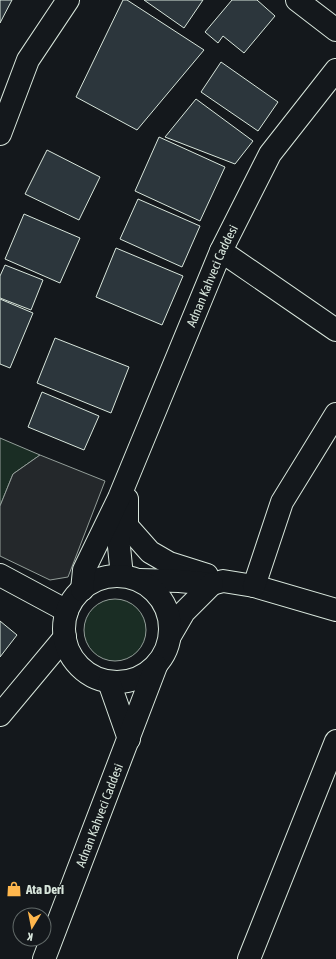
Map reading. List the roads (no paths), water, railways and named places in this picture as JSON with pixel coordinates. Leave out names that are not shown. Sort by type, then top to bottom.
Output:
[{"type":"street","points":[[0,134],[28,60],[68,0]]},
{"type":"street","points":[[296,0],[336,30]]},
{"type":"street","name":"Adnan Kahveci Caddesi","points":[[82,590],[84,570],[119,498],[221,251],[270,154],[336,70]]},
{"type":"street","points":[[221,251],[336,330]]},
{"type":"street","points":[[254,586],[282,502],[336,414]]},
{"type":"street","points":[[132,466],[127,501],[127,526],[150,552],[169,563],[218,583]]},
{"type":"street","name":"Adnan Kahveci Caddesi","points":[[119,498],[118,537],[130,578]]},
{"type":"street","points":[[0,576],[67,611]]},
{"type":"street","points":[[218,583],[184,612],[170,636],[165,652],[156,666],[142,676],[126,682],[109,682],[93,677],[80,667],[70,653],[65,637],[64,624],[67,611],[73,599],[82,590],[94,581],[108,577],[218,583],[254,586],[336,610]]},
{"type":"street","points":[[130,578],[153,590],[164,603],[170,619],[170,636]]},
{"type":"street","points":[[0,715],[65,637]]},
{"type":"street","name":"Adnan Kahveci Caddesi","points":[[44,959],[156,666]]},
{"type":"street","points":[[109,682],[129,739]]},
{"type":"street","points":[[249,959],[336,741]]},
{"type":"place","name":"Ata Deri","points":[[14,889]]}]
